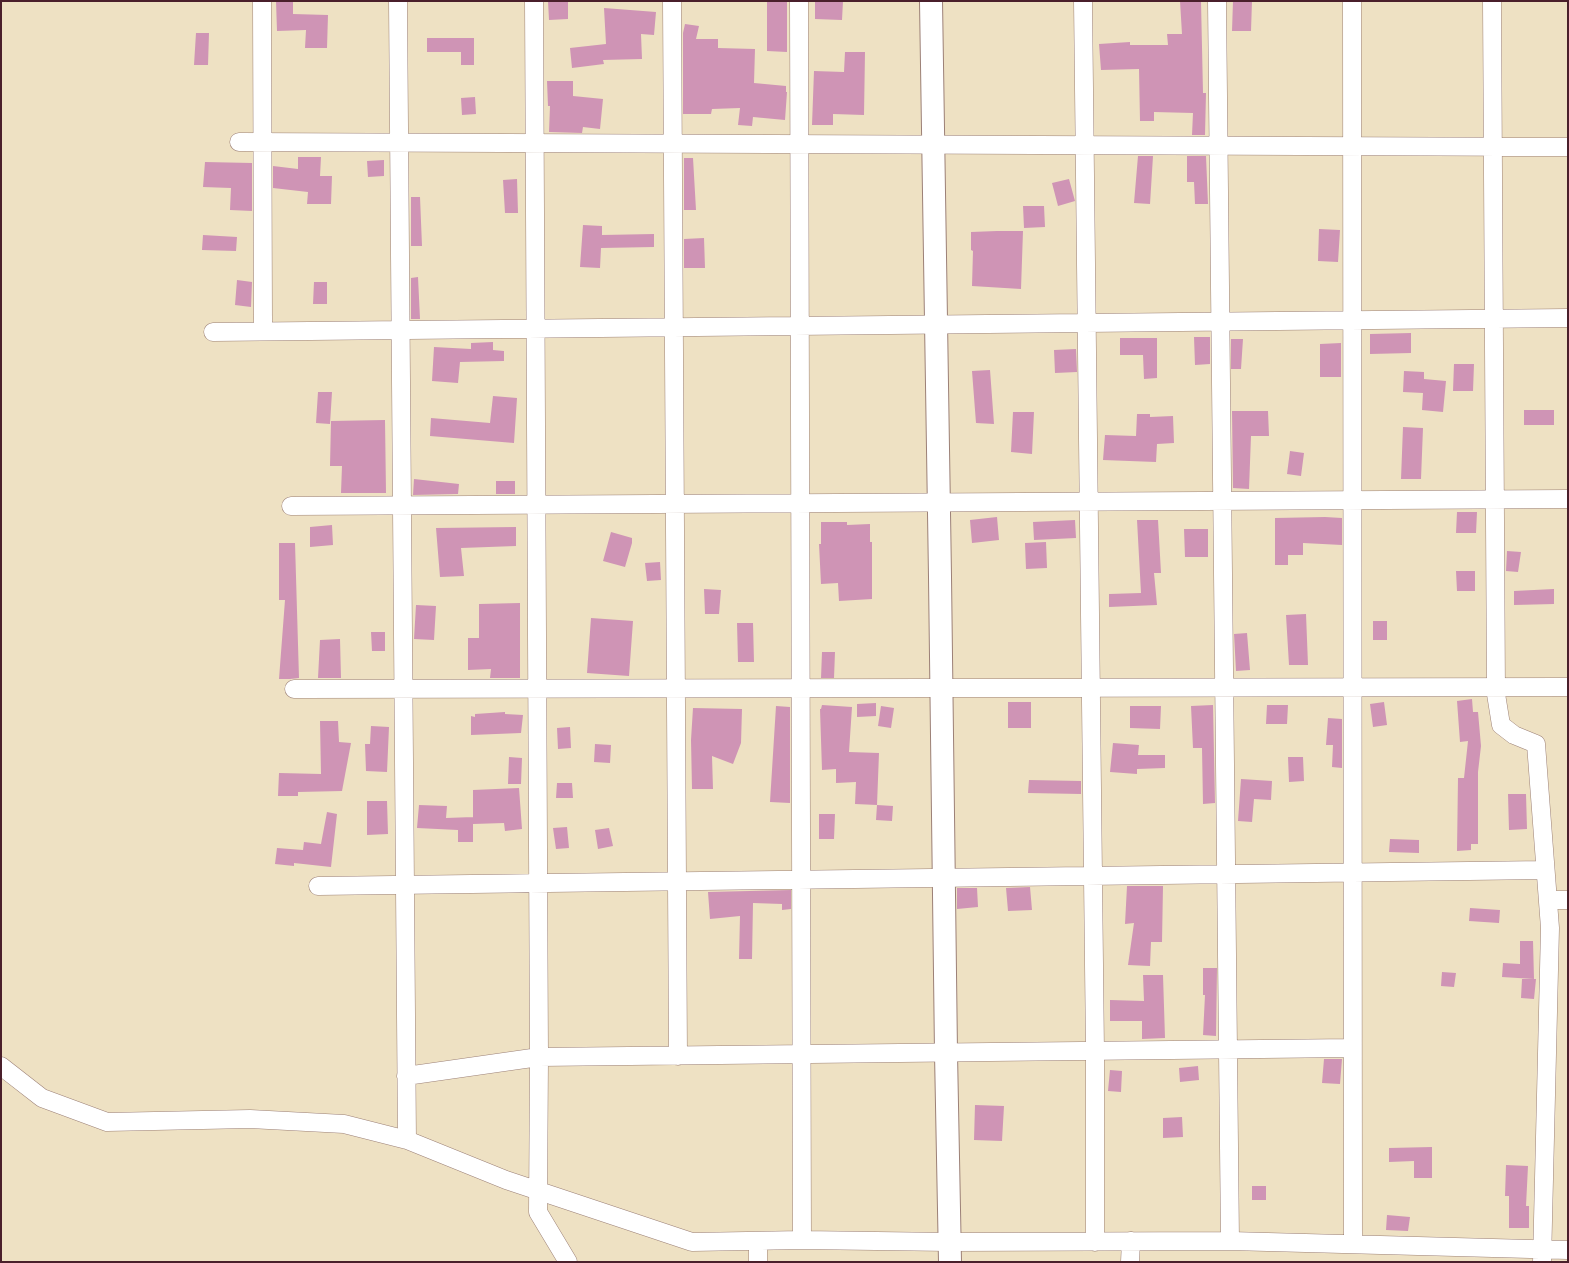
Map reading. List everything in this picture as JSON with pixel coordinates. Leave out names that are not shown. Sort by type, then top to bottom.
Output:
[{"type":"street","points":[[262,1],[263,323]]},
{"type":"street","points":[[398,1],[407,1140]]},
{"type":"street","points":[[534,1],[539,1058],[538,1212],[568,1262]]},
{"type":"street","points":[[672,1],[678,1056]]},
{"type":"street","points":[[799,1],[802,1240]]},
{"type":"street","points":[[931,1],[950,1252]]},
{"type":"street","points":[[1083,1],[1095,1051],[1095,1242]]},
{"type":"street","points":[[1217,1],[1230,1241]]},
{"type":"street","points":[[1352,1],[1353,1244]]},
{"type":"street","points":[[1492,1],[1496,687],[1501,725],[1514,735],[1536,744],[1550,928],[1542,1255]]},
{"type":"street","points":[[239,142],[1568,147]]},
{"type":"street","points":[[213,332],[1568,318]]},
{"type":"street","points":[[291,506],[1568,499]]},
{"type":"street","points":[[294,689],[1568,687]]},
{"type":"street","points":[[318,886],[1546,870]]},
{"type":"street","points":[[1548,900],[1568,900]]},
{"type":"street","points":[[406,1076],[539,1058],[1352,1048]]},
{"type":"street","points":[[1,1066],[42,1098],[107,1122],[250,1119],[344,1124],[407,1140],[506,1180],[692,1242],[802,1240],[950,1252],[1131,1241],[1353,1244],[1542,1255],[1568,1250]]},
{"type":"street","points":[[758,1241],[758,1262]]},
{"type":"street","points":[[1130,1262],[1131,1241]]},
{"type":"building","points":[[276,1],[293,1],[293,14],[328,15],[327,48],[305,48],[306,30],[277,31]]},
{"type":"building","points":[[548,1],[568,1],[568,19],[549,20]]},
{"type":"building","points":[[767,1],[787,1],[787,52],[767,51]]},
{"type":"building","points":[[815,1],[843,1],[842,20],[815,19]]},
{"type":"building","points":[[1180,1],[1201,1],[1203,93],[1206,93],[1205,135],[1192,135],[1193,113],[1154,112],[1154,121],[1140,121],[1139,69],[1101,70],[1099,44],[1130,42],[1130,45],[1168,45],[1167,34],[1182,34]]},
{"type":"building","points":[[1233,1],[1252,1],[1251,31],[1232,31]]},
{"type":"building","points":[[604,8],[656,12],[654,35],[641,34],[642,59],[603,60],[604,64],[572,68],[570,48],[606,44]]},
{"type":"building","points":[[685,24],[699,26],[696,39],[718,39],[718,48],[755,49],[754,83],[786,86],[785,120],[753,117],[752,126],[738,125],[740,108],[712,109],[711,114],[683,114],[683,33]]},
{"type":"building","points":[[196,33],[209,33],[208,65],[194,65]]},
{"type":"building","points":[[427,38],[474,38],[474,65],[461,65],[461,52],[427,52]]},
{"type":"building","points":[[845,52],[865,52],[864,115],[833,114],[833,125],[812,125],[814,71],[844,72]]},
{"type":"building","points":[[547,81],[573,81],[573,96],[603,99],[600,129],[583,127],[582,133],[549,132],[550,106],[548,106]]},
{"type":"building","points":[[475,97],[476,114],[462,115],[461,98]]},
{"type":"building","points":[[1138,156],[1153,156],[1150,204],[1134,203]]},
{"type":"building","points":[[1187,156],[1206,156],[1208,204],[1195,204],[1194,182],[1187,182]]},
{"type":"building","points":[[298,157],[321,157],[320,176],[332,176],[331,204],[307,204],[308,192],[273,188],[273,166],[298,169]]},
{"type":"building","points":[[684,158],[693,158],[696,210],[684,210]]},
{"type":"building","points":[[384,160],[384,176],[368,177],[367,161]]},
{"type":"building","points":[[205,162],[252,163],[252,211],[230,210],[231,188],[203,187]]},
{"type":"building","points":[[517,179],[518,213],[505,213],[503,180]]},
{"type":"building","points":[[1069,179],[1075,201],[1058,206],[1052,183]]},
{"type":"building","points":[[411,197],[420,197],[422,246],[411,246]]},
{"type":"building","points":[[1023,206],[1044,206],[1045,227],[1024,228]]},
{"type":"building","points":[[583,225],[602,226],[602,235],[654,234],[654,247],[601,248],[600,268],[580,267]]},
{"type":"building","points":[[1319,229],[1340,230],[1338,262],[1318,261]]},
{"type":"building","points":[[1023,231],[1021,289],[972,286],[973,251],[971,250],[971,232]]},
{"type":"building","points":[[203,235],[237,237],[236,251],[202,250]]},
{"type":"building","points":[[704,238],[705,268],[684,268],[684,239]]},
{"type":"building","points":[[418,277],[420,319],[411,319],[411,278]]},
{"type":"building","points":[[237,280],[252,282],[251,307],[235,305]]},
{"type":"building","points":[[314,282],[327,282],[327,304],[313,304]]},
{"type":"building","points":[[1411,333],[1411,353],[1370,354],[1370,334]]},
{"type":"building","points":[[1194,337],[1210,337],[1210,364],[1195,365]]},
{"type":"building","points":[[1120,338],[1157,338],[1157,378],[1144,379],[1143,355],[1120,355]]},
{"type":"building","points":[[1231,339],[1243,339],[1241,369],[1231,369]]},
{"type":"building","points":[[493,342],[493,350],[504,351],[504,361],[460,362],[458,383],[432,381],[434,347],[471,349],[471,343]]},
{"type":"building","points":[[1341,343],[1341,377],[1320,377],[1320,344]]},
{"type":"building","points":[[1076,349],[1077,372],[1055,373],[1054,350]]},
{"type":"building","points":[[1454,364],[1474,364],[1473,391],[1453,391]]},
{"type":"building","points":[[990,370],[994,424],[976,423],[972,371]]},
{"type":"building","points":[[1404,371],[1424,372],[1424,379],[1446,381],[1443,412],[1422,410],[1423,393],[1403,392]]},
{"type":"building","points":[[318,392],[332,392],[330,424],[316,423]]},
{"type":"building","points":[[493,396],[517,398],[514,443],[430,436],[431,418],[490,423]]},
{"type":"building","points":[[1524,410],[1554,410],[1554,425],[1524,425]]},
{"type":"building","points":[[1232,411],[1268,411],[1269,436],[1251,436],[1249,489],[1233,488]]},
{"type":"building","points":[[1013,412],[1034,412],[1032,454],[1011,452]]},
{"type":"building","points":[[1137,414],[1150,414],[1150,417],[1173,416],[1174,443],[1157,444],[1156,462],[1103,460],[1105,435],[1136,436]]},
{"type":"building","points":[[385,420],[386,493],[341,493],[342,466],[330,466],[331,421]]},
{"type":"building","points":[[1403,427],[1423,428],[1421,479],[1401,479]]},
{"type":"building","points":[[1290,451],[1304,453],[1301,476],[1287,474]]},
{"type":"building","points":[[414,479],[459,484],[458,494],[413,495]]},
{"type":"building","points":[[496,481],[515,481],[515,494],[496,494]]},
{"type":"building","points":[[1457,512],[1477,512],[1476,533],[1456,533]]},
{"type":"building","points":[[997,517],[999,540],[972,543],[970,520]]},
{"type":"building","points":[[1275,518],[1342,518],[1342,545],[1303,543],[1303,555],[1288,555],[1288,565],[1275,565]]},
{"type":"building","points":[[1075,520],[1076,538],[1034,540],[1033,522]]},
{"type":"building","points":[[1137,520],[1158,520],[1161,573],[1154,573],[1157,605],[1109,607],[1109,594],[1141,593]]},
{"type":"building","points":[[821,522],[847,522],[847,525],[870,524],[870,542],[872,542],[872,599],[839,601],[838,583],[821,584],[819,544],[821,544]]},
{"type":"building","points":[[332,525],[333,545],[310,547],[310,527]]},
{"type":"building","points":[[516,527],[516,546],[461,548],[464,576],[440,577],[436,528]]},
{"type":"building","points":[[1184,529],[1208,529],[1208,557],[1185,557]]},
{"type":"building","points":[[611,532],[632,538],[625,567],[603,561]]},
{"type":"building","points":[[1046,542],[1047,568],[1026,569],[1025,543]]},
{"type":"building","points":[[279,543],[295,543],[299,678],[279,679],[285,600],[279,600]]},
{"type":"building","points":[[1507,551],[1521,552],[1518,572],[1506,571]]},
{"type":"building","points":[[660,562],[661,580],[647,581],[645,563]]},
{"type":"building","points":[[1456,571],[1475,571],[1475,591],[1457,591]]},
{"type":"building","points":[[704,589],[721,590],[719,614],[705,614]]},
{"type":"building","points":[[1554,589],[1554,604],[1514,605],[1514,591]]},
{"type":"building","points":[[520,603],[520,678],[490,678],[491,669],[468,670],[468,638],[479,638],[479,604]]},
{"type":"building","points":[[416,605],[436,606],[434,640],[414,639]]},
{"type":"building","points":[[1306,614],[1308,665],[1289,665],[1286,615]]},
{"type":"building","points":[[591,618],[633,621],[629,676],[587,673]]},
{"type":"building","points":[[1373,621],[1387,621],[1387,640],[1373,640]]},
{"type":"building","points":[[737,623],[753,623],[754,662],[738,662]]},
{"type":"building","points":[[371,632],[385,632],[385,651],[372,651]]},
{"type":"building","points":[[1247,633],[1250,670],[1236,671],[1234,634]]},
{"type":"building","points":[[340,639],[341,678],[318,678],[320,640]]},
{"type":"building","points":[[822,652],[835,652],[834,678],[821,678]]},
{"type":"building","points":[[1472,699],[1473,712],[1478,712],[1481,746],[1478,772],[1478,844],[1471,844],[1471,850],[1457,851],[1458,778],[1464,778],[1468,741],[1460,742],[1457,701]]},
{"type":"building","points":[[1008,702],[1031,702],[1031,728],[1008,728]]},
{"type":"building","points":[[1384,702],[1387,725],[1373,727],[1370,704]]},
{"type":"building","points":[[876,703],[876,716],[857,717],[857,704]]},
{"type":"building","points":[[822,705],[852,707],[849,752],[879,753],[877,805],[855,804],[856,782],[836,783],[836,769],[822,770],[820,709]]},
{"type":"building","points":[[1213,705],[1215,803],[1203,804],[1202,748],[1193,748],[1191,706]]},
{"type":"building","points":[[1267,705],[1288,705],[1287,724],[1266,724]]},
{"type":"building","points":[[776,706],[790,707],[790,803],[770,802]]},
{"type":"building","points":[[881,706],[894,708],[891,728],[878,726]]},
{"type":"building","points":[[1130,706],[1161,706],[1160,729],[1130,728]]},
{"type":"building","points":[[693,708],[742,709],[741,743],[733,764],[712,756],[713,789],[692,789],[691,740]]},
{"type":"building","points":[[505,712],[505,714],[523,715],[521,733],[471,735],[471,716],[475,717],[475,714]]},
{"type":"building","points":[[1328,718],[1342,719],[1342,768],[1332,767],[1333,745],[1326,745]]},
{"type":"building","points":[[320,721],[338,721],[339,742],[351,743],[342,791],[298,792],[298,796],[278,796],[279,773],[321,774]]},
{"type":"building","points":[[371,726],[389,727],[387,772],[366,771],[365,744],[370,744]]},
{"type":"building","points":[[570,727],[571,748],[558,749],[557,728]]},
{"type":"building","points":[[1113,743],[1139,745],[1138,755],[1165,755],[1165,768],[1137,769],[1137,774],[1110,772]]},
{"type":"building","points":[[595,744],[611,745],[610,763],[594,762]]},
{"type":"building","points":[[509,757],[522,758],[521,784],[508,784]]},
{"type":"building","points":[[1288,757],[1303,757],[1304,781],[1289,782]]},
{"type":"building","points":[[1241,779],[1272,781],[1271,800],[1254,799],[1252,822],[1238,821]]},
{"type":"building","points":[[1029,780],[1081,781],[1081,794],[1028,793]]},
{"type":"building","points":[[557,783],[572,783],[573,798],[556,798]]},
{"type":"building","points":[[519,788],[522,829],[505,831],[504,823],[473,824],[473,790]]},
{"type":"building","points":[[1508,794],[1526,794],[1527,829],[1509,830]]},
{"type":"building","points":[[367,801],[387,801],[388,834],[367,835]]},
{"type":"building","points":[[419,805],[447,806],[446,818],[473,817],[473,842],[458,842],[458,830],[417,828]]},
{"type":"building","points":[[877,805],[893,806],[892,821],[876,820]]},
{"type":"building","points":[[327,812],[337,814],[331,867],[294,863],[294,866],[275,864],[277,848],[303,850],[304,842],[321,844]]},
{"type":"building","points":[[819,814],[835,814],[834,839],[819,839]]},
{"type":"building","points":[[567,827],[569,848],[556,849],[553,828]]},
{"type":"building","points":[[609,828],[613,846],[598,849],[595,830]]},
{"type":"building","points":[[1390,839],[1419,840],[1419,853],[1389,852]]},
{"type":"building","points":[[1127,886],[1163,886],[1162,942],[1151,942],[1150,966],[1128,965],[1134,923],[1125,924]]},
{"type":"building","points":[[1030,887],[1032,910],[1008,911],[1006,888]]},
{"type":"building","points":[[957,888],[977,888],[978,907],[957,909]]},
{"type":"building","points":[[791,890],[791,909],[782,910],[782,904],[753,903],[752,959],[739,959],[740,916],[710,919],[708,892]]},
{"type":"building","points":[[1470,908],[1500,910],[1499,923],[1469,921]]},
{"type":"building","points":[[1520,941],[1533,941],[1534,979],[1502,977],[1503,963],[1520,964]]},
{"type":"building","points":[[1203,968],[1217,968],[1216,1036],[1203,1035],[1205,995],[1203,995]]},
{"type":"building","points":[[1442,972],[1456,973],[1454,987],[1441,986]]},
{"type":"building","points":[[1143,975],[1163,975],[1165,1038],[1142,1039],[1142,1021],[1110,1021],[1110,1000],[1144,1001]]},
{"type":"building","points":[[1522,979],[1536,979],[1534,999],[1521,998]]},
{"type":"building","points":[[1324,1059],[1342,1059],[1340,1084],[1322,1083]]},
{"type":"building","points":[[1198,1066],[1199,1080],[1180,1082],[1179,1068]]},
{"type":"building","points":[[1110,1070],[1122,1071],[1121,1092],[1108,1091]]},
{"type":"building","points":[[975,1105],[1004,1106],[1002,1141],[974,1140]]},
{"type":"building","points":[[1182,1117],[1183,1137],[1163,1138],[1163,1118]]},
{"type":"building","points":[[1432,1147],[1432,1178],[1414,1178],[1414,1161],[1389,1162],[1389,1148]]},
{"type":"building","points":[[1506,1165],[1528,1166],[1526,1206],[1529,1206],[1529,1228],[1509,1228],[1509,1196],[1505,1196]]},
{"type":"building","points":[[1252,1186],[1266,1186],[1266,1200],[1252,1200]]},
{"type":"building","points":[[1387,1215],[1410,1217],[1408,1231],[1386,1230]]}]
